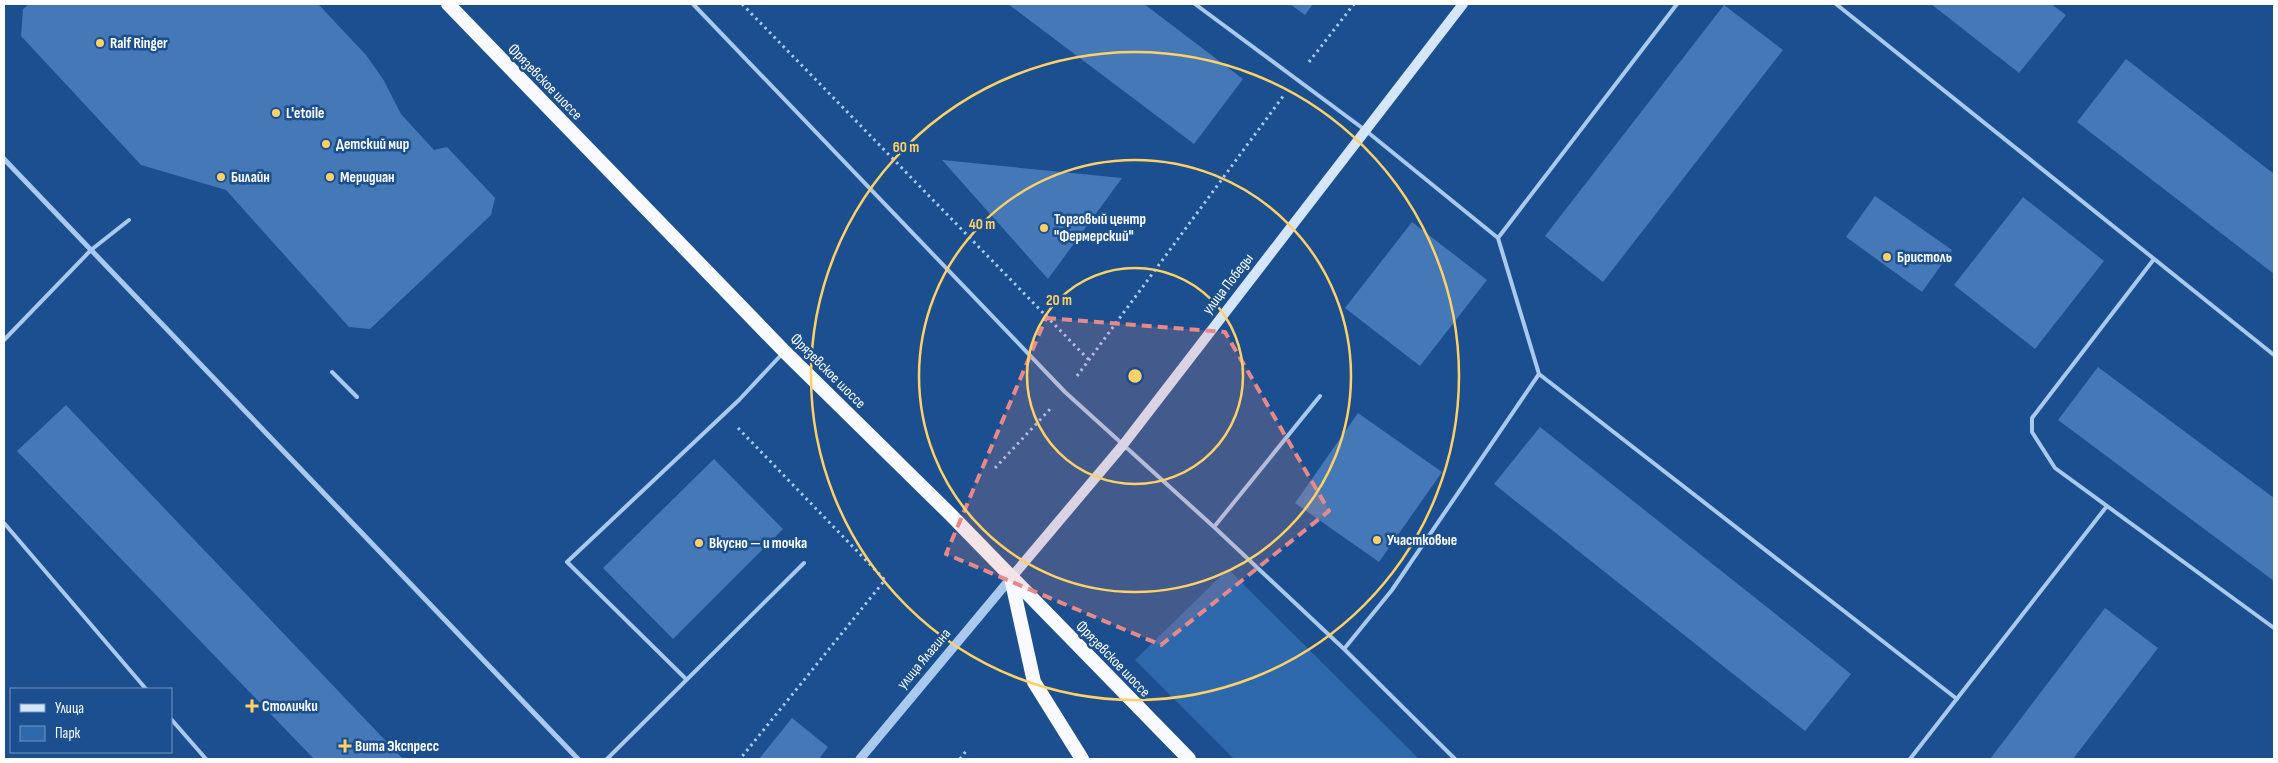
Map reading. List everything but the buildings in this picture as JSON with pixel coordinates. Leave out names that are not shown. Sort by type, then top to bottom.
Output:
[{"type":"highway","name":"Фрязевское шоссе","points":[[448,4],[785,352],[1011,578],[1188,759]]},
{"type":"highway","points":[[1011,578],[1034,682],[1082,759]]},
{"type":"main road","name":"улица Победы","points":[[1011,578],[1122,445],[1463,4]]},
{"type":"street","points":[[4,159],[578,759]]},
{"type":"street","name":"улица Ялагина","points":[[860,759],[1011,578]]},
{"type":"lane","points":[[693,4],[1065,392],[1214,527],[1344,649],[1455,759]]},
{"type":"lane","points":[[1195,4],[1365,130],[1498,238],[1539,374],[1957,699]]},
{"type":"lane","points":[[1498,238],[1677,4]]},
{"type":"lane","points":[[1836,4],[2274,355]]},
{"type":"lane","points":[[4,340],[91,250],[129,220]]},
{"type":"lane","points":[[2154,259],[2032,418],[2032,432],[2055,468],[2274,628]]},
{"type":"lane","points":[[686,679],[567,562],[724,413],[785,352]]},
{"type":"lane","points":[[332,372],[357,397]]},
{"type":"lane","points":[[1344,649],[1392,590],[1539,374]]},
{"type":"lane","points":[[1214,527],[1320,396]]},
{"type":"lane","points":[[1910,759],[2107,506]]},
{"type":"lane","points":[[4,523],[145,688]]},
{"type":"lane","points":[[607,759],[804,563]]},
{"type":"lane","points":[[172,720],[206,759]]},
{"type":"path","points":[[742,4],[1089,360]]},
{"type":"path","points":[[995,468],[1065,392],[1296,78],[1354,4]]},
{"type":"path","points":[[724,413],[885,580],[740,759]]},
{"type":"path","points":[[960,759],[966,751]]},
{"type":"highlighted area","points":[[1046,318],[1225,332],[1329,511],[1161,645],[946,554]]},
{"type":"green space","points":[[1228,569],[1419,759],[1234,759],[1135,660]]},
{"type":"place","name":"Ralf Ringer","points":[[100,43]]},
{"type":"place","name":"L'etoile","points":[[276,113]]},
{"type":"place","name":"Детский мир","points":[[326,144]]},
{"type":"place","name":"Билайн","points":[[221,177]]},
{"type":"place","name":"Меридиан","points":[[330,177]]},
{"type":"place","name":"Торговый центр \"Фермерский\"","points":[[1044,228]]},
{"type":"place","name":"Бристоль","points":[[1887,257]]},
{"type":"place","name":"Участковые","points":[[1377,540]]},
{"type":"place","name":"Вкусно — и точка","points":[[699,543]]},
{"type":"place","name":"Столички","points":[[252,706]]},
{"type":"place","name":"Вита Экспресс","points":[[345,746]]}]
